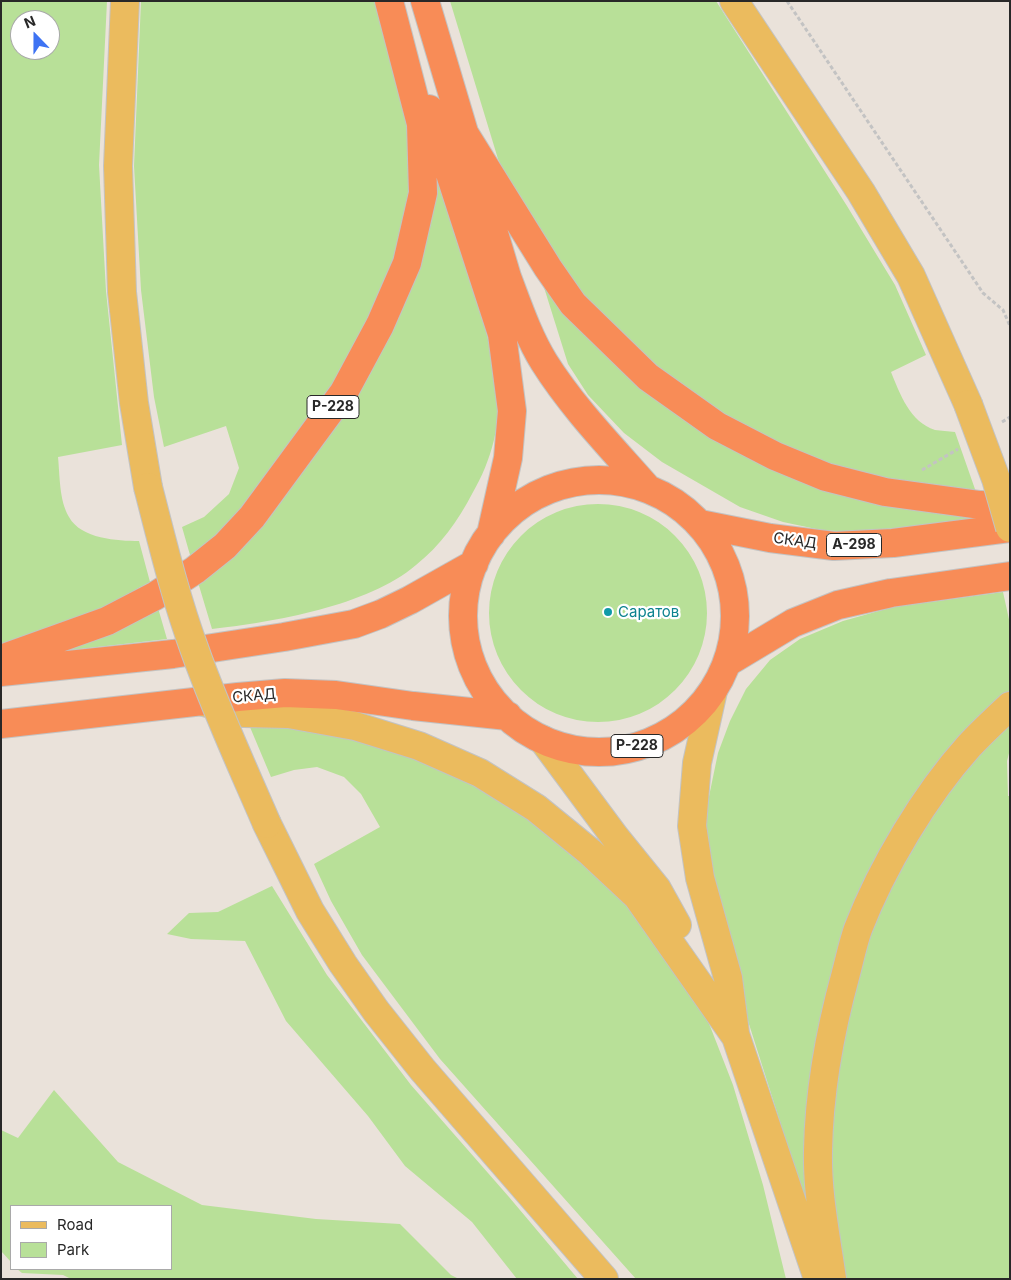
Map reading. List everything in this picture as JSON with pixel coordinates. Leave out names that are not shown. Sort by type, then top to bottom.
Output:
[{"type":"highway","name":"Р-228","points":[[391,1],[502,334],[512,411],[508,458],[491,535]]},
{"type":"highway","name":"Р-228","points":[[1,659],[107,621],[155,596],[195,570],[225,546],[252,517],[344,392],[380,325],[407,263],[423,193],[421,124],[391,1]]},
{"type":"highway","name":"Р-228","points":[[425,1],[507,278],[524,321],[543,360],[569,399],[648,490]]},
{"type":"highway","points":[[464,134],[548,268],[574,304],[648,377],[717,426],[775,456],[826,476],[885,492],[980,505],[1010,506]]},
{"type":"highway","name":"Р-228","points":[[610,481],[648,490],[676,504],[700,524],[715,544],[726,566],[733,589],[736,613],[734,638],[728,662],[713,691],[700,708],[667,734],[648,744],[606,752],[585,752],[544,740],[531,734],[508,716],[490,698],[477,676],[468,652],[464,627],[464,602],[468,580],[474,564],[491,535],[504,520],[527,502],[553,489],[571,484],[610,481]]},
{"type":"highway","name":"СКАД","points":[[700,524],[770,538],[834,546],[892,543],[1010,528]]},
{"type":"highway","points":[[1,672],[173,654],[354,624],[410,600],[474,564]]},
{"type":"highway","points":[[728,662],[793,623],[838,605],[891,593],[1010,576]]},
{"type":"highway","name":"СКАД","points":[[1,724],[285,693],[336,695],[413,706],[508,716]]},
{"type":"main road","points":[[125,1],[118,166],[122,292],[134,403],[148,487],[172,577],[194,648],[267,824],[310,911],[343,964],[376,1011],[422,1069],[604,1279]]},
{"type":"main road","points":[[734,1],[862,192],[911,276],[968,404],[996,479],[1010,528]]},
{"type":"main road","points":[[713,691],[697,763],[692,826],[700,878],[728,978],[736,1037]]},
{"type":"main road","points":[[204,702],[244,713],[289,714],[355,726],[419,746],[480,773],[536,808],[590,852],[637,896],[736,1037]]},
{"type":"main road","points":[[832,1279],[821,1215],[818,1152],[824,1073],[838,1000],[858,930],[879,882],[934,790],[969,746],[1010,706]]},
{"type":"main road","points":[[544,740],[615,837],[657,889],[703,970],[736,1037],[818,1279]]},
{"type":"path","points":[[787,1],[983,293],[1004,310],[1010,326]]},
{"type":"path","points":[[1001,422],[1010,418]]},
{"type":"path","points":[[885,492],[959,448]]},
{"type":"green space","points":[[1,1],[107,1],[99,165],[106,291],[122,445],[58,457],[63,503],[69,517],[82,530],[91,534],[111,539],[139,541],[150,582],[106,606],[55,628],[1,644]]},
{"type":"green space","points":[[141,1],[382,1],[411,141],[409,188],[397,262],[337,387],[246,511],[192,562],[182,527],[204,517],[229,494],[239,468],[226,426],[164,447],[154,397],[141,290],[134,166]]},
{"type":"green space","points":[[450,1],[716,1],[847,206],[895,285],[926,355],[891,372],[907,406],[919,421],[935,430],[955,432],[976,492],[886,482],[826,467],[722,418],[653,369],[582,297],[518,201],[498,159]]},
{"type":"green space","points":[[428,122],[498,379],[497,426],[485,468],[467,504],[448,532],[425,558],[396,579],[373,591],[319,610],[263,622],[212,629],[197,579],[388,329]]},
{"type":"green space","points":[[542,281],[711,433],[982,513],[984,522],[881,534],[821,530],[783,522],[740,507],[662,462],[624,433],[588,395],[568,364]]},
{"type":"green space","points":[[587,504],[609,504],[630,508],[650,517],[667,528],[683,544],[694,561],[703,581],[707,613],[703,645],[699,655],[689,674],[667,698],[650,709],[630,718],[609,722],[587,722],[566,718],[546,709],[529,698],[513,682],[502,665],[493,645],[489,624],[489,602],[493,581],[502,561],[513,544],[529,528],[546,517],[566,508]]},
{"type":"green space","points":[[1003,592],[1010,624],[1010,696],[871,880],[809,1208],[735,980],[726,946],[705,827],[707,806],[718,753],[730,721],[746,689],[770,660],[800,639],[843,621],[893,607]]},
{"type":"green space","points":[[158,608],[167,639],[63,651]]},
{"type":"green space","points":[[1010,719],[1010,749],[1007,761],[1008,796],[1010,796],[1010,1279],[846,1279],[833,1215],[826,1150],[846,1002],[888,885],[942,797]]},
{"type":"green space","points":[[247,720],[289,722],[419,754],[530,814],[631,904],[687,982],[710,1026],[733,1085],[763,1185],[786,1279],[636,1279],[440,1059],[362,955],[331,901],[314,864],[380,827],[361,794],[344,777],[317,767],[294,770],[271,777]]},
{"type":"green space","points":[[272,886],[327,975],[411,1085],[578,1279],[517,1279],[472,1222],[405,1166],[368,1116],[286,1021],[245,941],[191,939],[167,934],[189,913],[218,912]]},
{"type":"green space","points":[[54,1090],[118,1162],[202,1205],[316,1219],[400,1224],[451,1275],[459,1279],[71,1279],[63,1275],[22,1273],[18,1270],[172,1270],[172,1205],[10,1205],[10,1261],[1,1251],[1,1130],[18,1138]]},
{"type":"place","name":"Саратов","points":[[608,612]]}]
